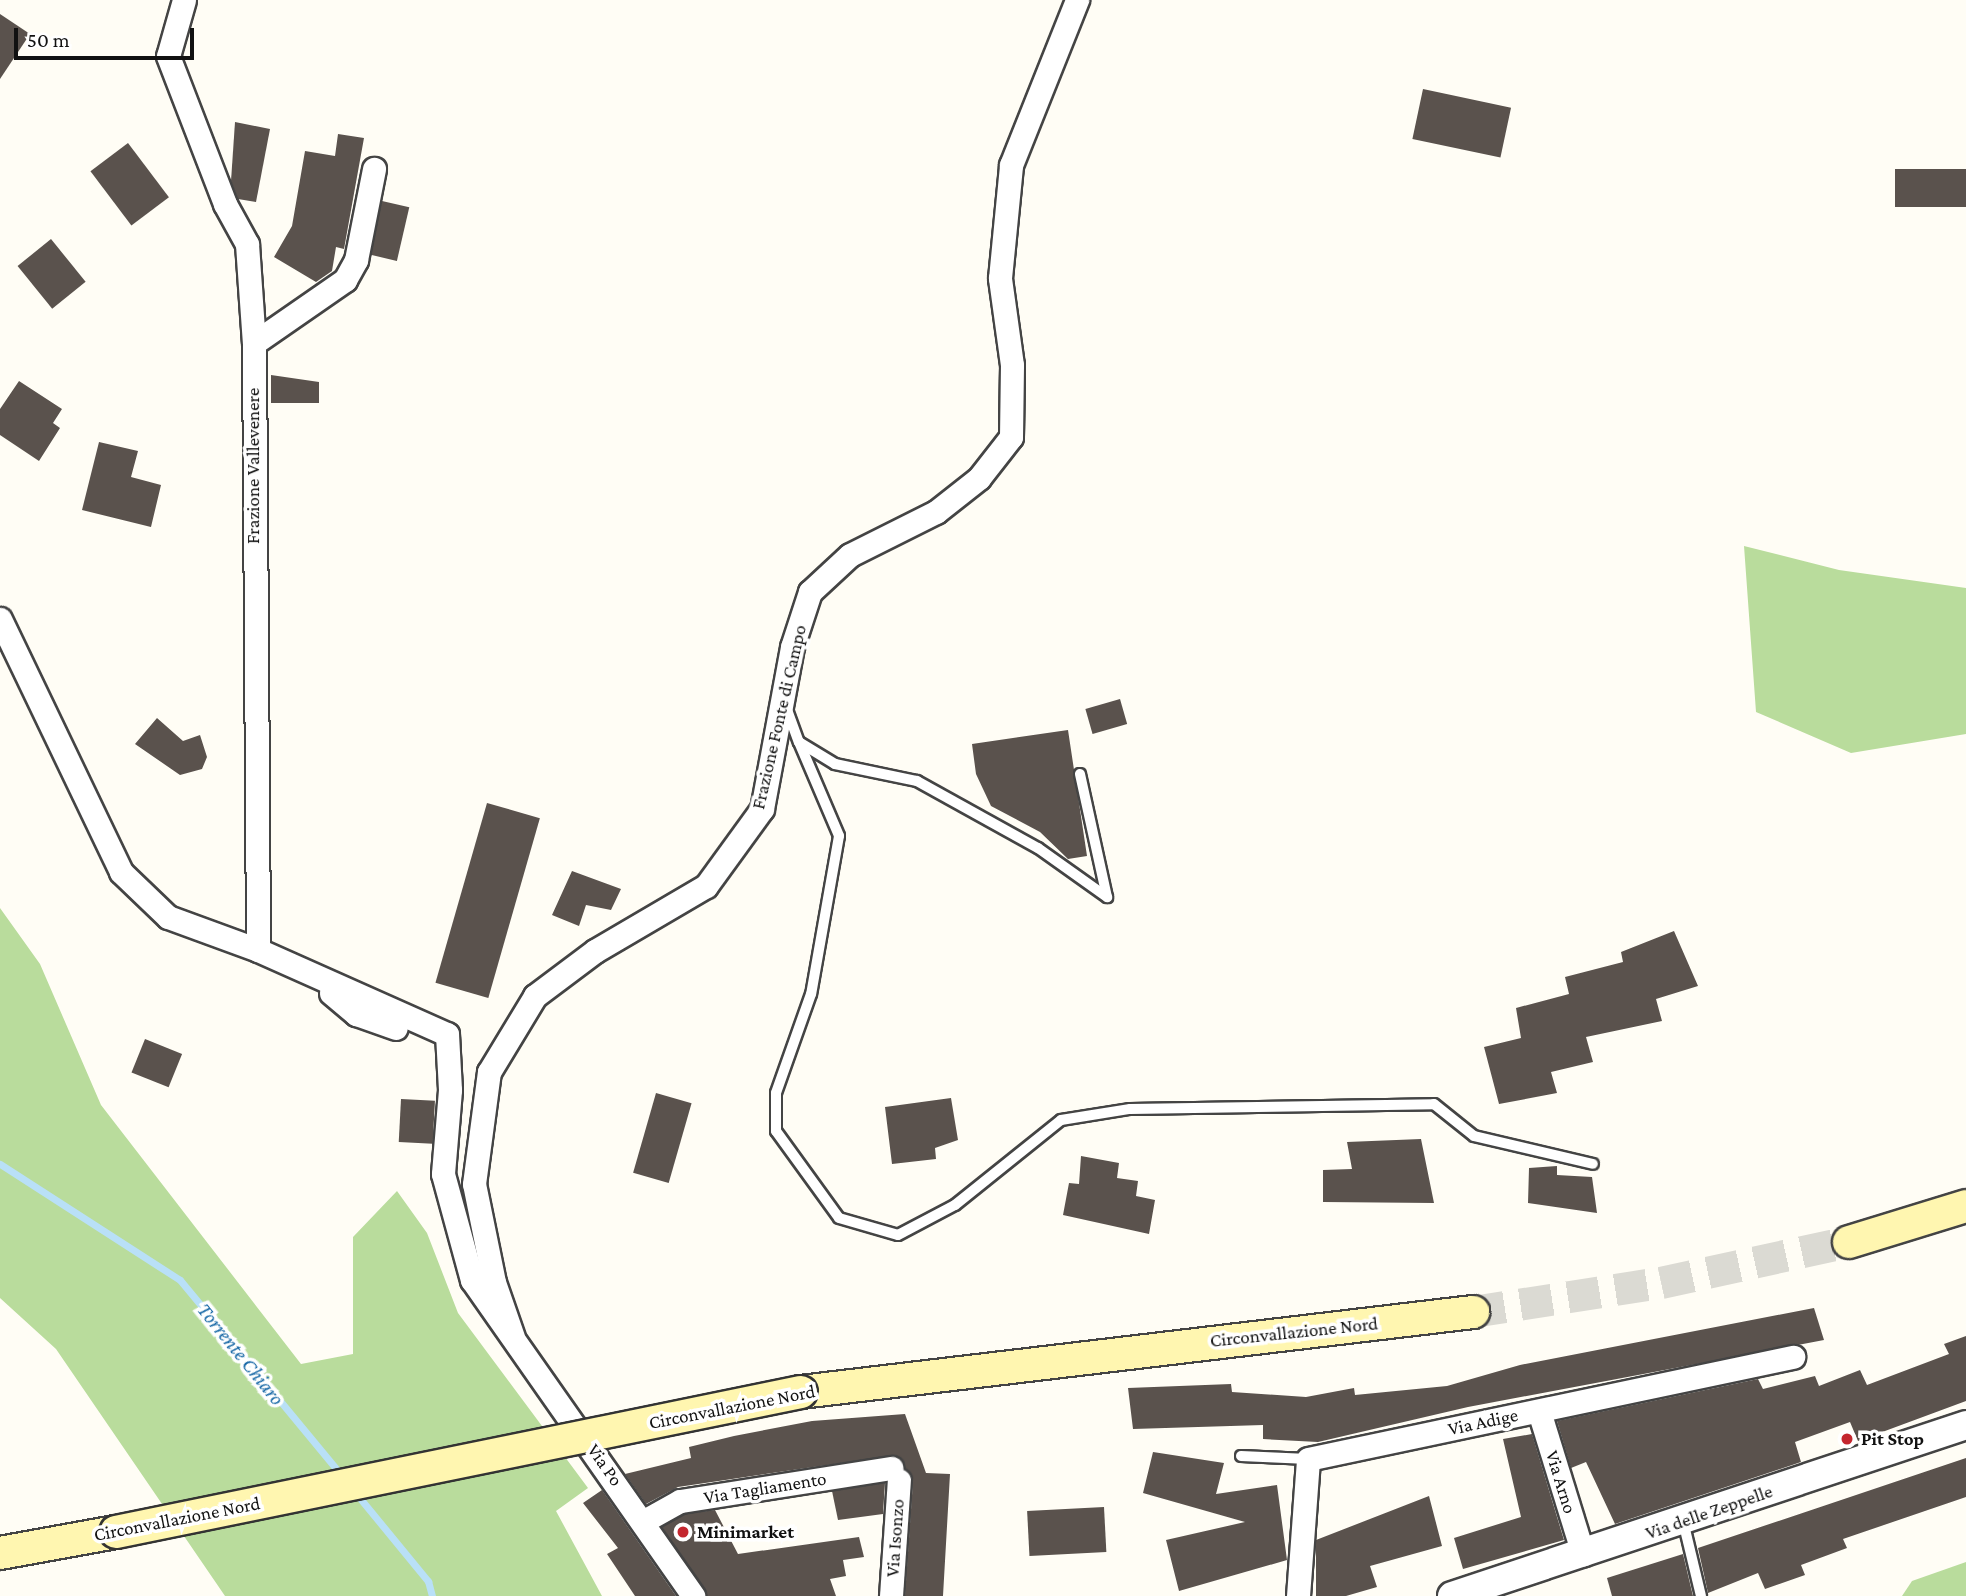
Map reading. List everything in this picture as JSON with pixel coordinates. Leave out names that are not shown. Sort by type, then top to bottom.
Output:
[{"type":"main road","points":[[1849,1242],[1966,1206]]},
{"type":"main road","name":"Circonvallazione Nord","points":[[0,1553],[116,1532],[801,1392],[1473,1312]]},
{"type":"main road","points":[[0,1533],[52,1543]]},
{"type":"street","name":"Frazione Vallevenere","points":[[184,0],[168,56],[225,204],[247,244],[254,343],[258,950]]},
{"type":"street","name":"Frazione Fonte di Campo","points":[[513,1337],[494,1282],[474,1184],[489,1072],[535,996],[594,951],[706,886],[762,809],[792,647],[810,592],[850,555],[936,512],[979,478],[1011,437],[1012,365],[1000,278],[1011,165],[1077,0]]},
{"type":"street","points":[[254,343],[345,280],[356,260],[374,169]]},
{"type":"street","points":[[0,619],[121,872],[168,917],[258,950],[315,979],[447,1034],[450,1090],[443,1174],[472,1280],[513,1337]]},
{"type":"street","name":"Via Po","points":[[513,1337],[644,1521],[693,1596]]},
{"type":"street","name":"Via Adige","points":[[1308,1459],[1793,1357]]},
{"type":"street","name":"Via Arno","points":[[1539,1410],[1583,1554]]},
{"type":"street","name":"Via delle Zeppelle","points":[[1452,1596],[1513,1583],[1583,1554],[1966,1425]]},
{"type":"street","points":[[1298,1596],[1308,1459]]},
{"type":"street","name":"Via Tagliamento","points":[[644,1521],[680,1501],[895,1474]]},
{"type":"street","name":"Via Isonzo","points":[[891,1596],[895,1474]]},
{"type":"lane","points":[[784,700],[839,836],[811,994],[776,1093],[776,1131],[839,1218],[898,1235],[955,1205],[1062,1120],[1130,1109],[1434,1104],[1474,1136],[1593,1164]]},
{"type":"lane","points":[[799,742],[835,764],[917,781],[1038,848],[1107,897],[1080,774]]},
{"type":"lane","points":[[1241,1455],[1308,1459]]},
{"type":"lane","points":[[1683,1521],[1701,1596]]},
{"type":"green space","points":[[1744,546],[1839,570],[1966,588],[1966,734],[1851,753],[1756,712]]},
{"type":"green space","points":[[0,908],[40,964],[101,1105],[301,1364],[353,1354],[353,1237],[397,1191],[427,1233],[458,1313],[588,1488],[556,1511],[602,1596],[225,1596],[56,1349],[0,1298]]},
{"type":"green space","points":[[1966,1562],[1966,1596],[1902,1596],[1912,1581]]},
{"type":"building","points":[[0,14],[30,34],[0,79]]},
{"type":"building","points":[[1423,89],[1511,108],[1500,158],[1412,139]]},
{"type":"building","points":[[235,122],[270,129],[256,202],[238,199],[231,181]]},
{"type":"building","points":[[338,134],[364,138],[344,249],[336,247],[332,271],[316,282],[274,257],[292,226],[305,151],[335,156]]},
{"type":"building","points":[[128,143],[169,197],[131,226],[90,171]]},
{"type":"building","points":[[1895,169],[1966,169],[1966,207],[1895,207]]},
{"type":"building","points":[[382,201],[409,207],[397,261],[370,255]]},
{"type":"building","points":[[51,239],[86,282],[52,309],[18,266]]},
{"type":"building","points":[[271,375],[319,382],[319,403],[271,403]]},
{"type":"building","points":[[19,381],[62,409],[53,423],[60,428],[39,461],[0,435],[0,409]]},
{"type":"building","points":[[99,442],[138,451],[131,477],[161,485],[151,527],[82,510]]},
{"type":"building","points":[[1120,699],[1127,724],[1093,734],[1085,709]]},
{"type":"building","points":[[157,718],[183,741],[200,735],[207,757],[202,769],[180,775],[135,744]]},
{"type":"building","points":[[1068,730],[1087,856],[1068,859],[1040,832],[991,806],[976,774],[972,744]]},
{"type":"building","points":[[487,803],[540,818],[488,998],[435,983]]},
{"type":"building","points":[[572,871],[621,889],[611,910],[586,905],[579,926],[552,915]]},
{"type":"building","points":[[1674,931],[1698,986],[1656,999],[1662,1021],[1586,1037],[1593,1062],[1551,1072],[1557,1093],[1499,1104],[1484,1047],[1521,1038],[1516,1008],[1569,994],[1565,977],[1623,962],[1621,952]]},
{"type":"building","points":[[145,1039],[182,1054],[169,1087],[132,1072]]},
{"type":"building","points":[[656,1093],[692,1103],[669,1183],[633,1173]]},
{"type":"building","points":[[951,1098],[958,1140],[935,1148],[936,1159],[892,1164],[885,1107]]},
{"type":"building","points":[[401,1099],[435,1101],[433,1144],[399,1142]]},
{"type":"building","points":[[1421,1139],[1434,1203],[1323,1202],[1323,1170],[1352,1169],[1347,1142]]},
{"type":"building","points":[[1081,1156],[1119,1163],[1117,1178],[1138,1181],[1136,1196],[1155,1200],[1149,1234],[1063,1215],[1069,1183],[1079,1184]]},
{"type":"building","points":[[1557,1166],[1557,1175],[1592,1177],[1597,1213],[1528,1203],[1529,1168]]},
{"type":"building","points":[[1814,1308],[1824,1340],[1468,1407],[1318,1442],[1263,1439],[1263,1425],[1133,1429],[1128,1388],[1231,1384],[1232,1392],[1306,1397],[1354,1388],[1355,1395],[1447,1386],[1520,1365]]},
{"type":"building","points":[[1966,1336],[1966,1401],[1858,1441],[1850,1422],[1795,1442],[1801,1462],[1615,1524],[1586,1462],[1571,1468],[1557,1421],[1758,1379],[1763,1389],[1815,1376],[1819,1386],[1860,1370],[1867,1385],[1949,1354],[1944,1344]]},
{"type":"building","points":[[905,1414],[926,1473],[950,1474],[943,1596],[905,1596],[913,1481],[895,1455],[678,1487],[646,1504],[625,1474],[691,1458],[689,1447],[734,1436],[812,1421]]},
{"type":"building","points":[[1532,1434],[1564,1540],[1463,1569],[1454,1538],[1521,1517],[1503,1439]]},
{"type":"building","points":[[1153,1452],[1224,1463],[1216,1494],[1277,1485],[1287,1560],[1179,1591],[1166,1540],[1245,1522],[1143,1493]]},
{"type":"building","points":[[1966,1458],[1966,1497],[1843,1539],[1847,1548],[1801,1565],[1805,1575],[1765,1589],[1758,1573],[1708,1593],[1698,1548]]},
{"type":"building","points":[[885,1483],[883,1514],[838,1520],[832,1491]]},
{"type":"building","points":[[602,1490],[676,1596],[635,1596],[607,1554],[618,1548],[583,1503]]},
{"type":"building","points":[[1429,1496],[1442,1546],[1370,1566],[1377,1587],[1346,1596],[1316,1596],[1316,1540]]},
{"type":"building","points":[[1104,1507],[1106,1552],[1029,1556],[1027,1511]]},
{"type":"building","points":[[715,1510],[738,1554],[859,1537],[864,1557],[843,1560],[846,1576],[830,1579],[836,1596],[707,1596],[662,1527],[685,1514]]},
{"type":"building","points":[[1683,1554],[1693,1596],[1612,1596],[1607,1578]]},
{"type":"waterway","name":"Torrente Chiaro","points":[[0,1164],[180,1280],[342,1476]]},
{"type":"waterway","name":"Torrente Chiaro","points":[[354,1491],[428,1581],[432,1596]]},
{"type":"tunnel","points":[[1473,1312],[1661,1283],[1849,1242]]},
{"type":"place","name":"Pit Stop","points":[[1847,1439]]},
{"type":"place","name":"Minimarket","points":[[683,1532]]}]
